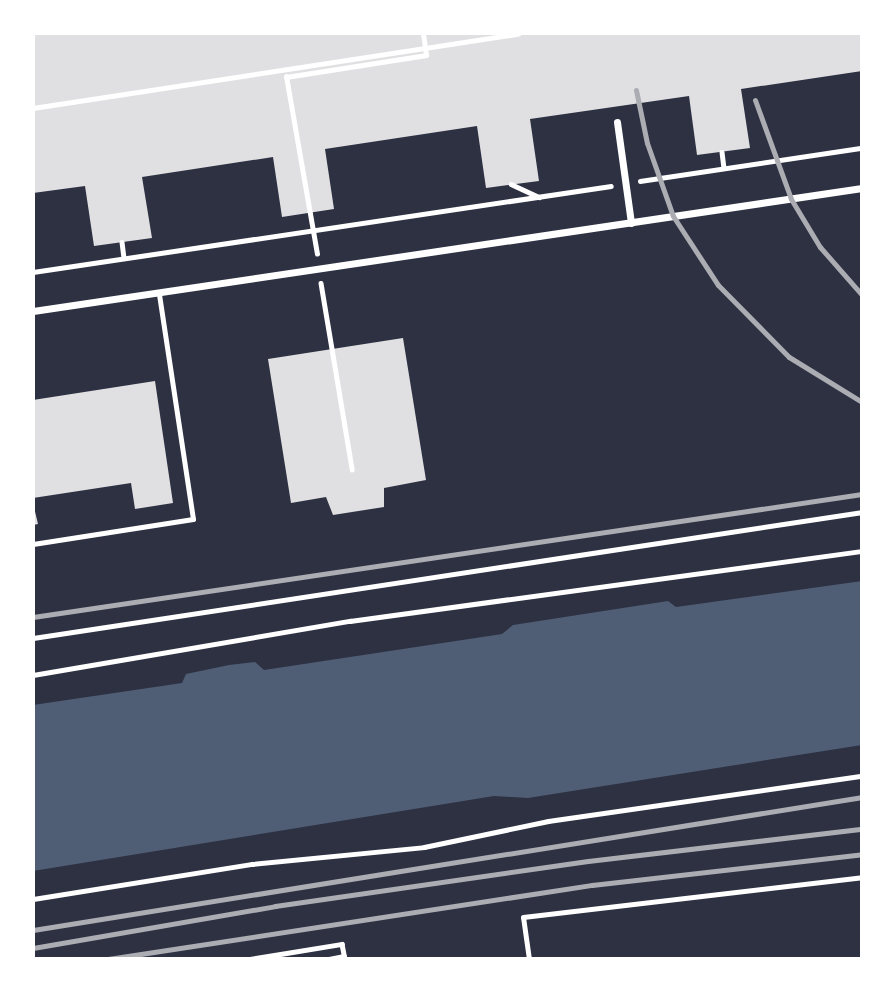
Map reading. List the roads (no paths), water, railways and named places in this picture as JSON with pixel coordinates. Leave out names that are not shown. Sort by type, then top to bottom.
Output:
[{"type":"street","points":[[617,122],[631,223]]},
{"type":"street","points":[[33,311],[862,188]]},
{"type":"lane","points":[[33,544],[193,519],[159,293]]},
{"type":"lane","points":[[33,638],[862,512]]},
{"type":"lane","points":[[33,899],[252,864],[424,847],[548,821],[862,776]]},
{"type":"lane","points":[[529,959],[523,917],[862,877]]},
{"type":"water","points":[[862,581],[862,745],[528,798],[494,796],[33,871],[33,705],[182,683],[186,674],[229,665],[255,662],[264,670],[502,634],[513,625],[668,601],[676,607]]},
{"type":"railway","points":[[636,90],[647,143],[673,216],[718,285],[789,357],[862,402]]},
{"type":"railway","points":[[755,100],[791,199],[820,247],[862,295]]},
{"type":"railway","points":[[33,617],[862,494]]},
{"type":"railway","points":[[33,930],[862,797]]},
{"type":"railway","points":[[33,948],[275,906],[588,861],[862,829]]},
{"type":"railway","points":[[108,959],[592,885],[862,854]]}]
